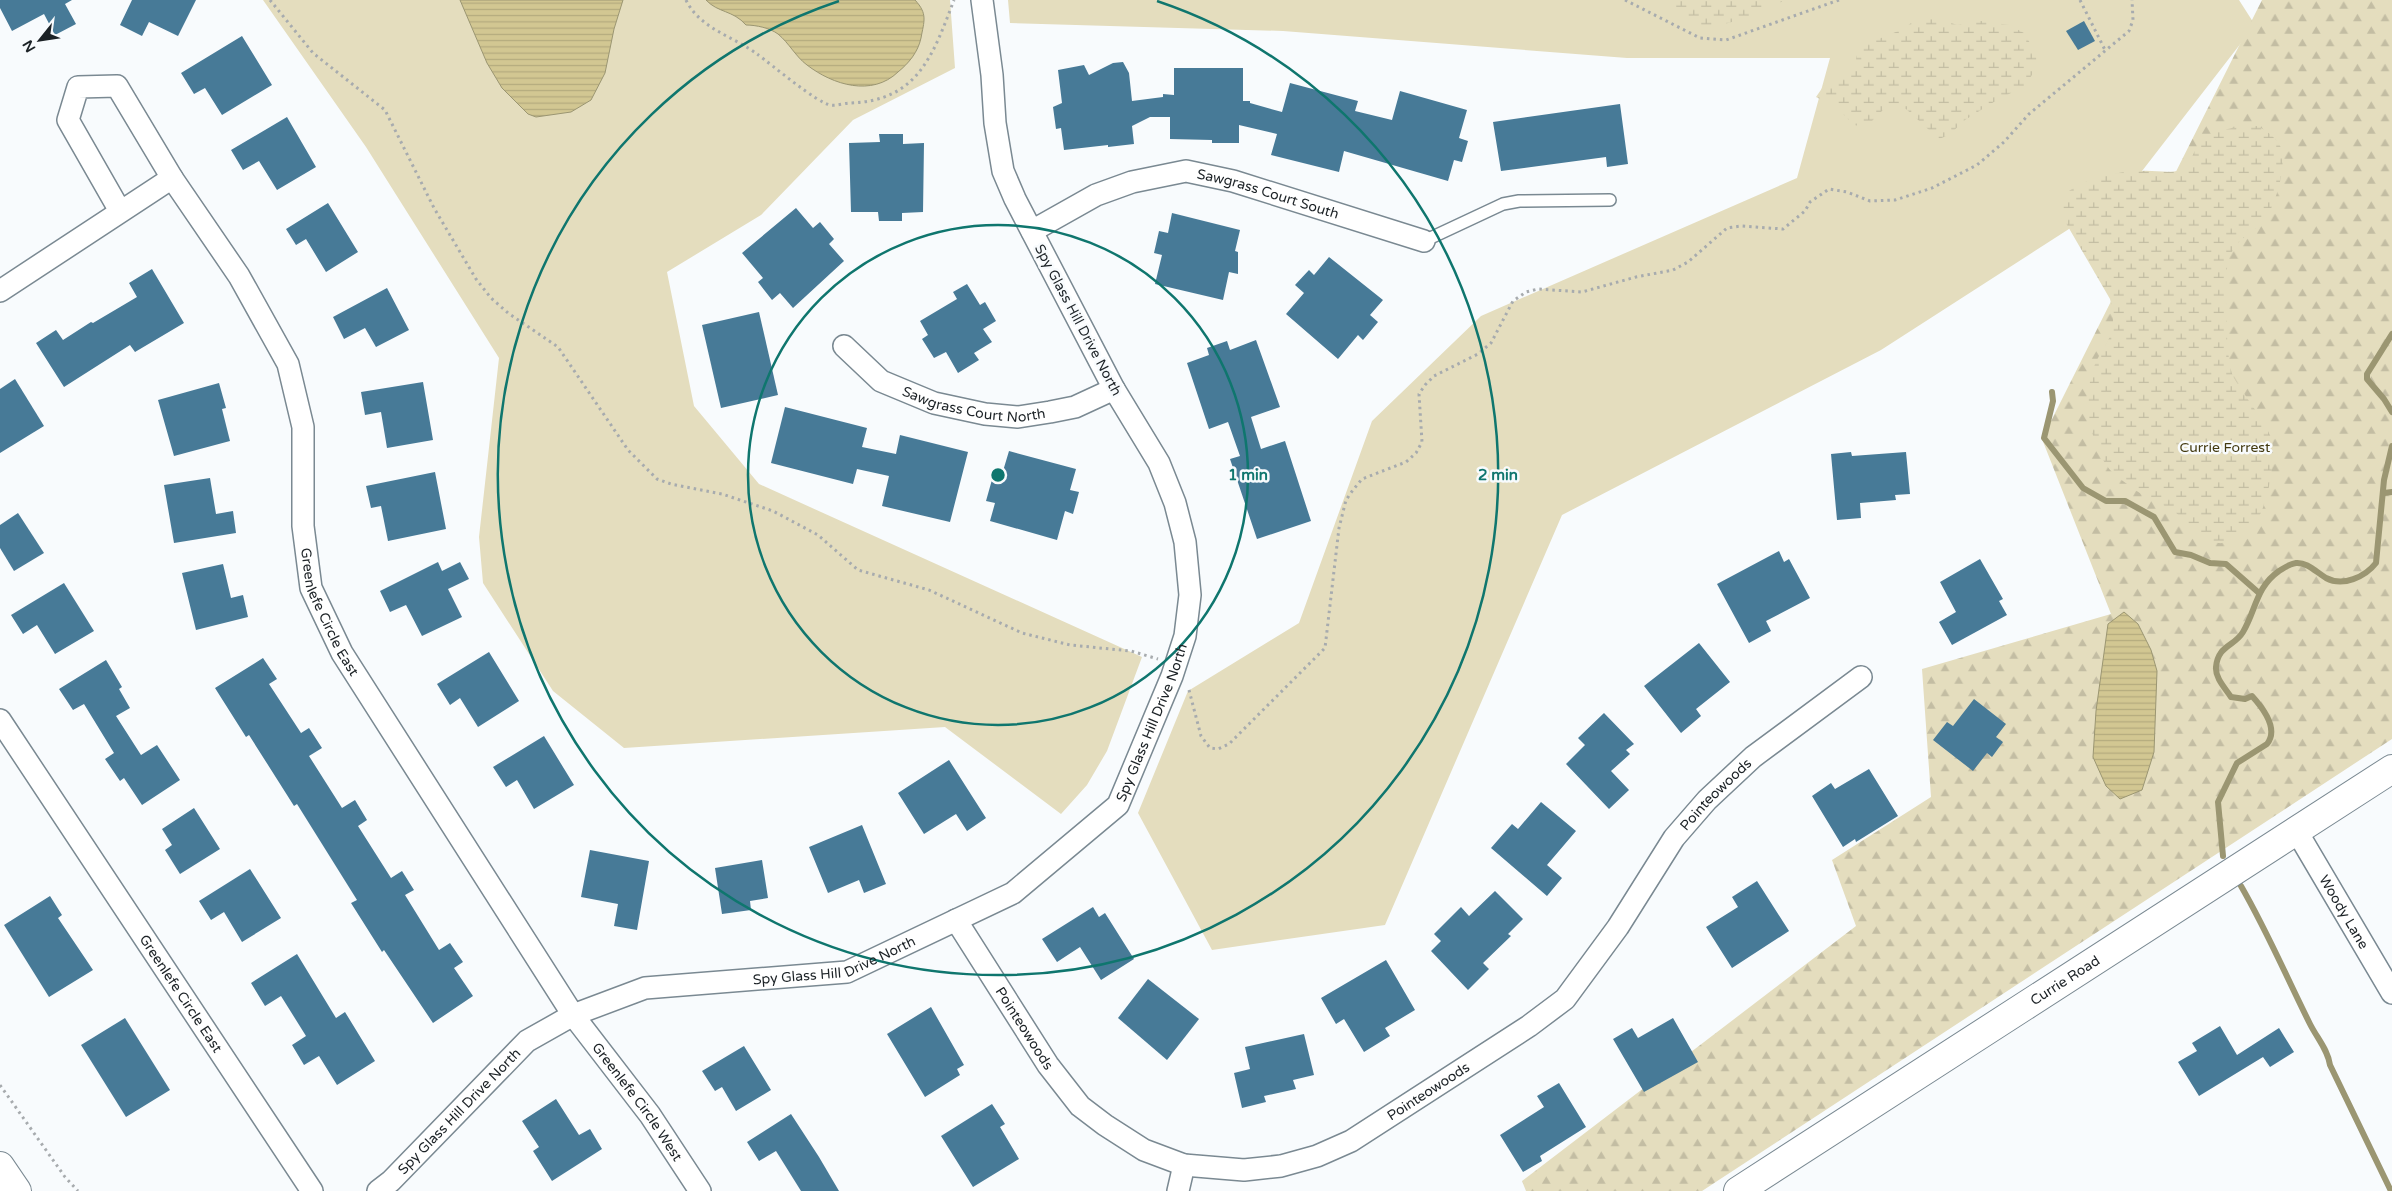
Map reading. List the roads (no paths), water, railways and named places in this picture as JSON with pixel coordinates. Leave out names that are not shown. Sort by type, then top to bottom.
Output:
[{"type":"street","name":"Spy Glass Hill Drive North","points":[[378,1191],[391,1181],[527,1041],[573,1015],[645,988],[847,972],[1013,892],[1118,805],[1174,670],[1185,636],[1190,594],[1184,542],[1175,502],[1159,463],[1114,389],[1003,171],[995,124],[992,75],[982,0]]},
{"type":"street","name":"Greenlefe Circle East","points":[[120,211],[68,120],[78,86],[117,86],[172,178],[239,276],[288,364],[302,427],[303,526],[311,588],[318,604],[342,653],[573,1015]]},
{"type":"street","name":"Sawgrass Court South","points":[[1032,231],[1096,195],[1132,182],[1186,171],[1233,181],[1424,241]]},
{"type":"street","points":[[0,291],[172,178]]},
{"type":"street","name":"Sawgrass Court North","points":[[844,346],[881,381],[934,404],[985,414],[1018,417],[1050,412],[1075,407],[1114,389]]},
{"type":"street","name":"Pointeowoods","points":[[956,920],[1048,1065],[1080,1106],[1144,1150],[1184,1166],[1244,1170],[1282,1166],[1318,1156],[1351,1141],[1529,1026],[1565,999],[1618,927],[1674,838],[1707,800],[1753,757],[1860,677]]},
{"type":"street","name":"Greenlefe Circle East","points":[[0,720],[312,1191]]},
{"type":"street","name":"Currie Road","points":[[1738,1191],[2392,769]]},
{"type":"street","name":"Woody Lane","points":[[2296,830],[2392,993]]},
{"type":"street","name":"Greenlefe Circle West","points":[[573,1015],[650,1115],[700,1191]]},
{"type":"street","points":[[0,1166],[17,1191]]},
{"type":"street","points":[[1178,1191],[1184,1166]]},
{"type":"lane","points":[[1424,241],[1503,204],[1519,201],[1610,200]]},
{"type":"waterway","points":[[2392,334],[2367,374],[2367,379],[2392,412]]},
{"type":"waterway","points":[[2052,392],[2053,401],[2044,438],[2083,488],[2106,501],[2125,501],[2154,517],[2175,552],[2191,555],[2210,563],[2226,564],[2259,593]]},
{"type":"waterway","points":[[2223,856],[2218,802],[2237,763],[2267,744],[2271,732],[2268,719],[2252,696],[2245,699],[2231,697],[2217,675],[2217,660],[2223,650],[2243,632],[2257,599],[2271,577],[2285,567],[2300,563],[2333,581],[2346,581],[2366,573],[2376,563],[2384,480],[2392,446]]},
{"type":"waterway","points":[[2384,493],[2392,492]]},
{"type":"waterway","points":[[2241,886],[2310,1024],[2325,1049],[2330,1065],[2391,1191]]},
{"type":"park label","name":"Currie Forrest","points":[[2225,447]]}]
